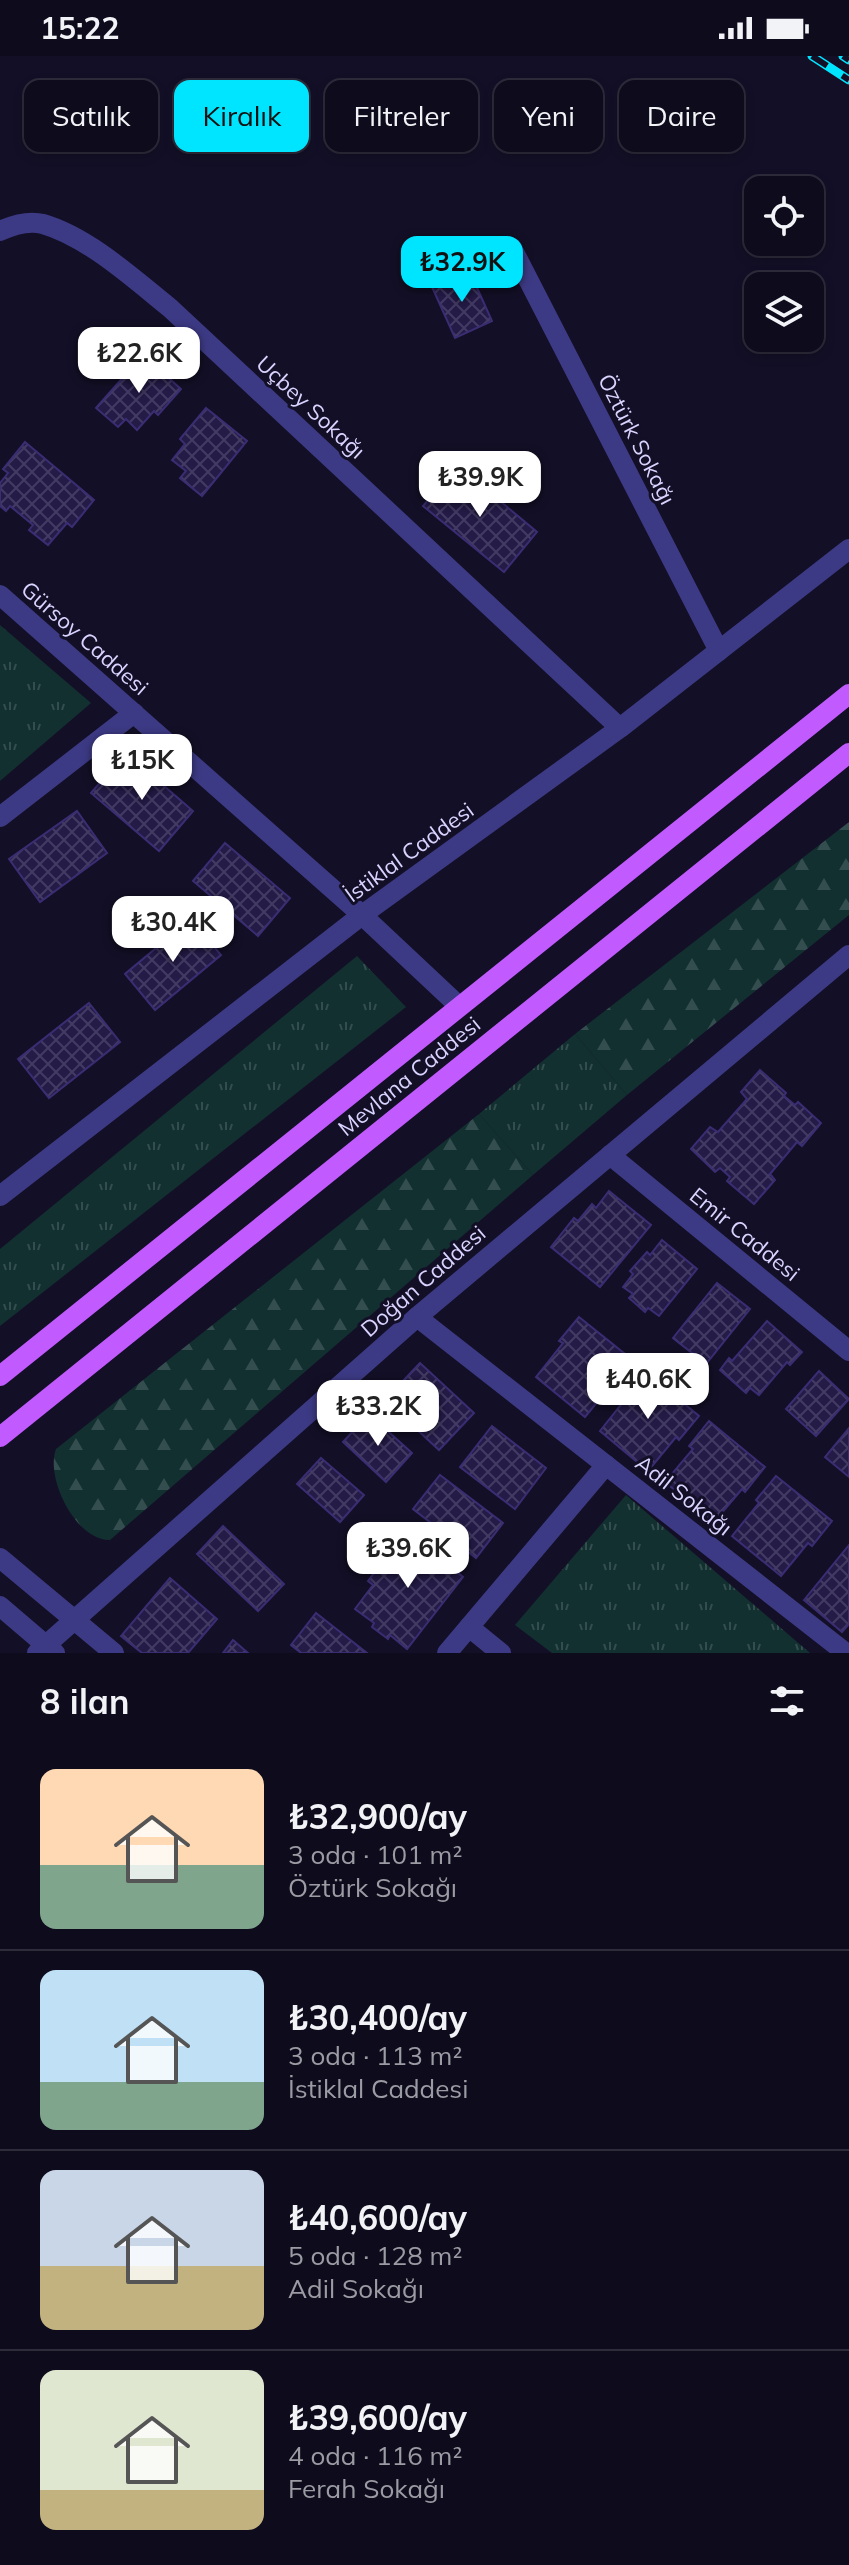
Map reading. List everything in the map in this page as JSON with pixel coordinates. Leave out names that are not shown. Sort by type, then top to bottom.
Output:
[{"type":"main road","name":"Mevlana Caddesi","points":[[0,1376],[849,694]]},
{"type":"main road","name":"Mevlana Caddesi","points":[[0,1437],[849,753]]},
{"type":"street","name":"Uçbey Sokağı","points":[[8,227],[41,223],[70,236],[115,264],[170,308],[620,728]]},
{"type":"street","name":"Öztürk Sokağı","points":[[512,248],[719,651]]},
{"type":"street","name":"İstiklal Caddesi","points":[[0,1195],[362,915],[620,728],[849,549]]},
{"type":"street","name":"Gürsoy Caddesi","points":[[0,595],[362,915],[459,1006]]},
{"type":"street","points":[[0,817],[134,713]]},
{"type":"street","name":"Doğan Caddesi","points":[[46,1650],[74,1620],[417,1317],[849,955]]},
{"type":"street","name":"Emir Caddesi","points":[[610,1155],[849,1351]]},
{"type":"street","name":"Adil Sokağı","points":[[417,1317],[846,1653]]},
{"type":"street","points":[[447,1653],[606,1465]]},
{"type":"street","points":[[0,1558],[114,1653]]},
{"type":"street","points":[[0,1606],[46,1650]]},
{"type":"street","points":[[469,1627],[501,1653]]},
{"type":"green space","points":[[0,625],[91,703],[0,781]]},
{"type":"green space","points":[[849,822],[849,915],[627,1095],[575,1034]]},
{"type":"green space","points":[[357,956],[406,1007],[0,1326],[0,1249]]},
{"type":"green space","points":[[575,1034],[627,1095],[533,1175],[479,1114]]},
{"type":"green space","points":[[479,1114],[533,1175],[110,1540],[97,1538],[86,1530],[66,1506],[59,1491],[55,1476],[56,1449]]},
{"type":"green space","points":[[626,1495],[810,1653],[552,1653],[515,1625]]},
{"type":"building","points":[[469,270],[492,321],[455,338],[432,287]]},
{"type":"building","points":[[143,355],[181,389],[158,415],[154,411],[137,430],[126,419],[118,427],[96,408]]},
{"type":"building","points":[[206,408],[247,441],[202,496],[180,478],[186,471],[172,460],[185,444],[180,439]]},
{"type":"building","points":[[25,442],[94,500],[72,527],[67,523],[48,545],[29,530],[33,525],[10,506],[6,511],[0,506],[0,483],[8,473],[3,469]]},
{"type":"building","points":[[457,465],[537,532],[504,572],[423,506]]},
{"type":"building","points":[[126,753],[193,811],[159,851],[91,793]]},
{"type":"building","points":[[77,811],[107,853],[40,902],[9,859]]},
{"type":"building","points":[[225,843],[290,898],[258,936],[193,881]]},
{"type":"building","points":[[191,919],[221,955],[155,1010],[125,974]]},
{"type":"building","points":[[89,1003],[120,1042],[49,1098],[18,1059]]},
{"type":"building","points":[[760,1070],[786,1093],[784,1096],[795,1105],[798,1102],[821,1123],[802,1146],[797,1142],[770,1174],[775,1180],[754,1204],[727,1181],[730,1177],[720,1168],[715,1172],[691,1149],[710,1127],[718,1132],[747,1099],[741,1092]]},
{"type":"building","points":[[609,1191],[651,1225],[600,1287],[551,1247],[574,1218],[578,1221],[592,1204],[596,1208]]},
{"type":"building","points":[[662,1240],[697,1269],[659,1316],[648,1308],[645,1312],[629,1298],[633,1294],[623,1287],[633,1274],[630,1271],[647,1252],[650,1255]]},
{"type":"building","points":[[717,1283],[750,1309],[706,1364],[673,1338]]},
{"type":"building","points":[[579,1317],[635,1362],[585,1417],[536,1377]]},
{"type":"building","points":[[767,1321],[802,1352],[790,1365],[787,1362],[759,1395],[750,1388],[746,1393],[720,1370],[729,1358],[732,1361]]},
{"type":"building","points":[[420,1363],[474,1413],[439,1450],[385,1400]]},
{"type":"building","points":[[643,1370],[699,1416],[679,1440],[676,1437],[648,1471],[600,1431],[627,1397],[623,1395]]},
{"type":"building","points":[[819,1371],[849,1399],[816,1436],[786,1409]]},
{"type":"building","points":[[369,1414],[412,1453],[386,1482],[343,1442]]},
{"type":"building","points":[[709,1421],[765,1467],[714,1522],[665,1482],[693,1449],[689,1446]]},
{"type":"building","points":[[492,1426],[546,1468],[515,1509],[460,1467]]},
{"type":"building","points":[[849,1428],[849,1477],[825,1457]]},
{"type":"building","points":[[321,1458],[364,1495],[340,1522],[297,1484]]},
{"type":"building","points":[[440,1475],[503,1523],[476,1558],[413,1509]]},
{"type":"building","points":[[776,1476],[832,1521],[812,1546],[808,1543],[781,1576],[732,1536]]},
{"type":"building","points":[[223,1526],[284,1584],[258,1611],[197,1554]]},
{"type":"building","points":[[405,1532],[419,1543],[422,1539],[450,1560],[447,1564],[463,1577],[407,1649],[390,1635],[388,1639],[372,1627],[374,1623],[355,1609],[373,1585],[368,1581]]},
{"type":"building","points":[[849,1545],[849,1624],[842,1632],[804,1600]]},
{"type":"building","points":[[170,1578],[217,1619],[188,1653],[142,1653],[121,1636]]},
{"type":"building","points":[[316,1613],[367,1653],[301,1653],[291,1645]]},
{"type":"building","points":[[233,1640],[248,1653],[223,1653]]},
{"type":"railway","points":[[812,56],[849,80]]},
{"type":"railway","points":[[843,56],[849,60]]}]
